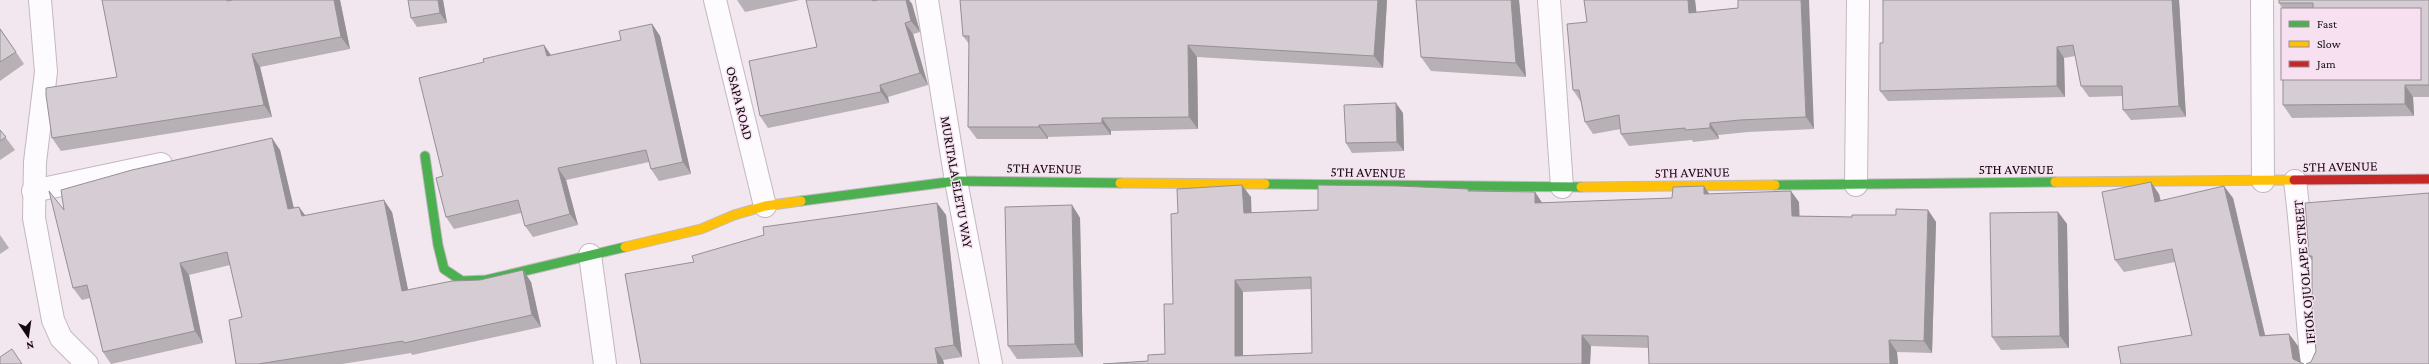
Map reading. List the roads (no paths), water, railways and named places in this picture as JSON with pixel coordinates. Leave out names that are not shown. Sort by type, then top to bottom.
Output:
[{"type":"street","points":[[40,0],[46,72],[33,191],[34,218],[53,320],[61,338],[87,364]]},
{"type":"street","name":"OSAPA ROAD","points":[[715,0],[765,206]]},
{"type":"street","name":"MURITALA ELETU WAY","points":[[927,0],[956,181],[991,364]]},
{"type":"street","points":[[1549,0],[1562,187]]},
{"type":"street","points":[[1856,184],[1858,0]]},
{"type":"street","points":[[2262,0],[2263,181]]},
{"type":"street","name":"5TH AVENUE","points":[[424,156],[438,245],[444,268],[462,281],[486,280],[701,229],[734,215],[765,206],[956,181],[1562,187],[2429,179]]},
{"type":"street","points":[[33,191],[183,160]]},
{"type":"street","name":"IFIOK OJUOLAPE STREET","points":[[2295,181],[2304,247],[2308,324],[2312,364]]},
{"type":"street","points":[[590,255],[605,364]]}]
